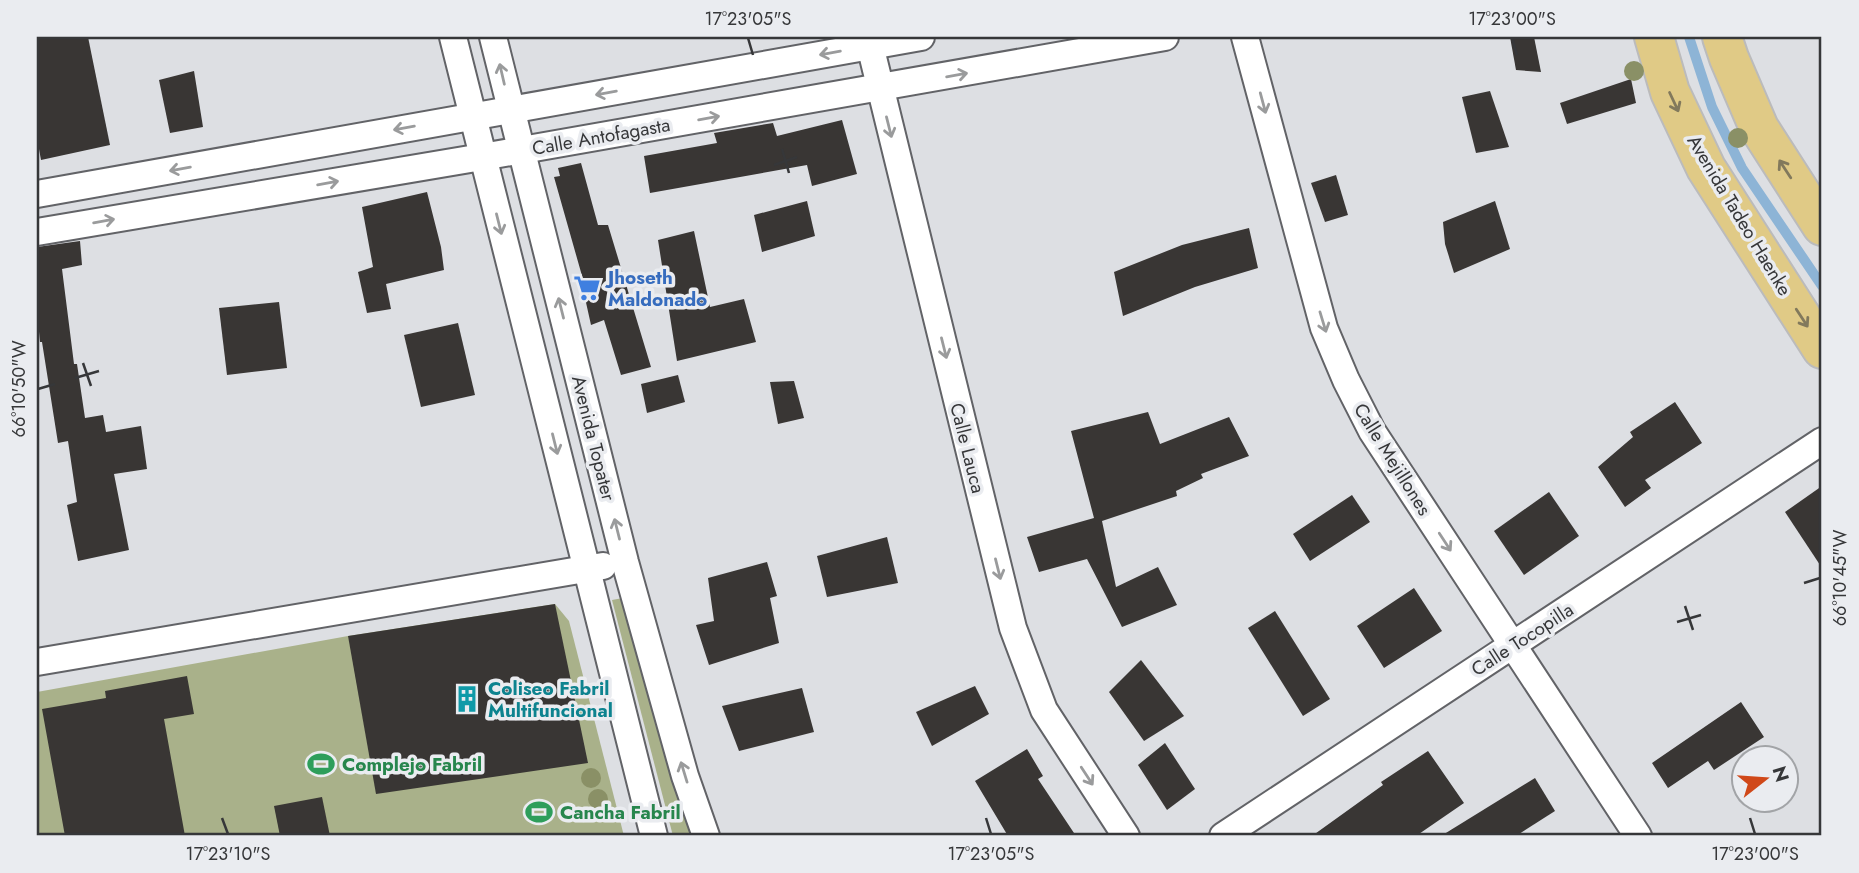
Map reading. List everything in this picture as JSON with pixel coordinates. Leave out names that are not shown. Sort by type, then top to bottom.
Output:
[{"type":"main road","name":"Avenida Tadeo Haenke","points":[[1654,37],[1670,92],[1706,168],[1822,349]]},
{"type":"main road","points":[[1722,37],[1759,128],[1822,226]]},
{"type":"street","name":"Avenida Topater","points":[[453,37],[654,836]]},
{"type":"street","name":"Avenida Topater","points":[[493,37],[625,562],[685,776],[706,836]]},
{"type":"street","points":[[37,194],[471,115],[511,111],[869,41],[921,37]]},
{"type":"street","name":"Calle Antofagasta","points":[[37,232],[880,89],[1165,37]]},
{"type":"street","name":"Calle Mejillones","points":[[1245,37],[1324,328],[1346,380],[1372,431],[1638,836]]},
{"type":"street","name":"Calle Lauca","points":[[869,41],[1013,628],[1044,710],[1126,836]]},
{"type":"street","name":"Calle Tocopilla","points":[[1223,836],[1822,441]]},
{"type":"street","points":[[37,662],[625,562]]},
{"type":"green space","points":[[623,598],[695,836],[673,836],[612,600]]},
{"type":"green space","name":"Complejo Fabril","points":[[555,604],[569,621],[624,836],[37,836],[37,692],[348,636]]},
{"type":"building","points":[[37,37],[88,37],[110,145],[41,160],[37,138]]},
{"type":"building","points":[[1510,37],[1534,37],[1541,72],[1516,70]]},
{"type":"building","points":[[194,71],[203,127],[170,133],[159,80]]},
{"type":"building","points":[[1631,79],[1636,103],[1567,124],[1560,103]]},
{"type":"building","points":[[1490,91],[1509,147],[1476,153],[1462,97]]},
{"type":"building","points":[[842,120],[857,174],[812,186],[807,165],[650,193],[644,156],[717,143],[714,133],[773,123],[777,136]]},
{"type":"building","points":[[581,163],[598,225],[608,225],[651,367],[621,375],[604,320],[591,325],[585,298],[588,297],[554,177],[560,176],[558,168]]},
{"type":"building","points":[[1336,175],[1348,215],[1325,222],[1311,183]]},
{"type":"building","points":[[427,192],[444,270],[386,284],[391,309],[367,313],[358,272],[373,267],[362,207]]},
{"type":"building","points":[[807,201],[815,236],[762,252],[754,215]]},
{"type":"building","points":[[1495,201],[1510,249],[1454,273],[1445,244],[1443,222]]},
{"type":"building","points":[[1249,228],[1258,268],[1195,287],[1123,316],[1114,272],[1182,245]]},
{"type":"building","points":[[694,231],[710,307],[744,299],[756,342],[677,361],[658,240]]},
{"type":"building","points":[[80,241],[82,265],[62,269],[74,364],[77,364],[85,418],[103,415],[106,432],[141,426],[147,469],[114,474],[129,550],[78,561],[67,505],[77,502],[68,441],[58,443],[40,342],[37,247]]},
{"type":"building","points":[[279,302],[287,368],[227,375],[219,308]]},
{"type":"building","points":[[458,323],[475,395],[421,407],[404,335]]},
{"type":"building","points":[[678,375],[685,402],[647,413],[641,384]]},
{"type":"building","points":[[794,381],[804,418],[778,424],[770,382]]},
{"type":"building","points":[[1675,402],[1702,443],[1645,480],[1651,488],[1625,507],[1598,467],[1633,437],[1630,432]]},
{"type":"building","points":[[1148,412],[1160,444],[1229,417],[1249,456],[1201,474],[1203,478],[1176,491],[1177,496],[1102,521],[1116,587],[1158,567],[1177,605],[1122,627],[1087,559],[1039,572],[1027,537],[1094,518],[1071,431]]},
{"type":"building","points":[[1822,486],[1822,568],[1785,512]]},
{"type":"building","points":[[1549,492],[1579,536],[1524,575],[1494,531]]},
{"type":"building","points":[[1352,495],[1370,522],[1310,561],[1293,534]]},
{"type":"building","points":[[887,537],[898,583],[827,597],[817,556]]},
{"type":"building","points":[[767,562],[777,596],[770,598],[779,643],[709,665],[696,625],[714,621],[708,578]]},
{"type":"building","points":[[1414,588],[1442,631],[1384,668],[1357,626]]},
{"type":"building","name":"Coliseo Fabril Multifuncional","points":[[555,604],[588,763],[376,794],[348,636]]},
{"type":"building","points":[[1275,611],[1330,699],[1303,716],[1248,628]]},
{"type":"building","points":[[1141,660],[1184,716],[1144,741],[1109,692]]},
{"type":"building","points":[[187,676],[194,714],[164,719],[185,836],[65,836],[42,709],[106,698],[105,691]]},
{"type":"building","points":[[975,686],[989,714],[932,746],[916,712]]},
{"type":"building","points":[[802,688],[814,732],[739,751],[722,706]]},
{"type":"building","points":[[1741,702],[1764,737],[1753,744],[1730,744],[1730,759],[1714,770],[1708,761],[1668,788],[1652,763]]},
{"type":"building","points":[[1165,743],[1195,789],[1167,810],[1138,765]]},
{"type":"building","points":[[1027,749],[1043,776],[1038,779],[1076,836],[1008,836],[975,781]]},
{"type":"building","points":[[1428,751],[1464,803],[1416,836],[1312,836],[1383,785],[1381,782]]},
{"type":"building","points":[[1535,778],[1555,811],[1516,836],[1441,836]]},
{"type":"building","points":[[322,797],[330,836],[280,836],[274,806]]},
{"type":"waterway","points":[[1689,37],[1712,107],[1742,168],[1822,286]]},
{"type":"place","name":"Jhoseth Maldonado","points":[[587,288]]},
{"type":"place","name":"Coliseo Fabril Multifuncional","points":[[467,699]]},
{"type":"place","name":"Complejo Fabril","points":[[321,764]]},
{"type":"place","name":"Cancha Fabril","points":[[539,812]]}]
